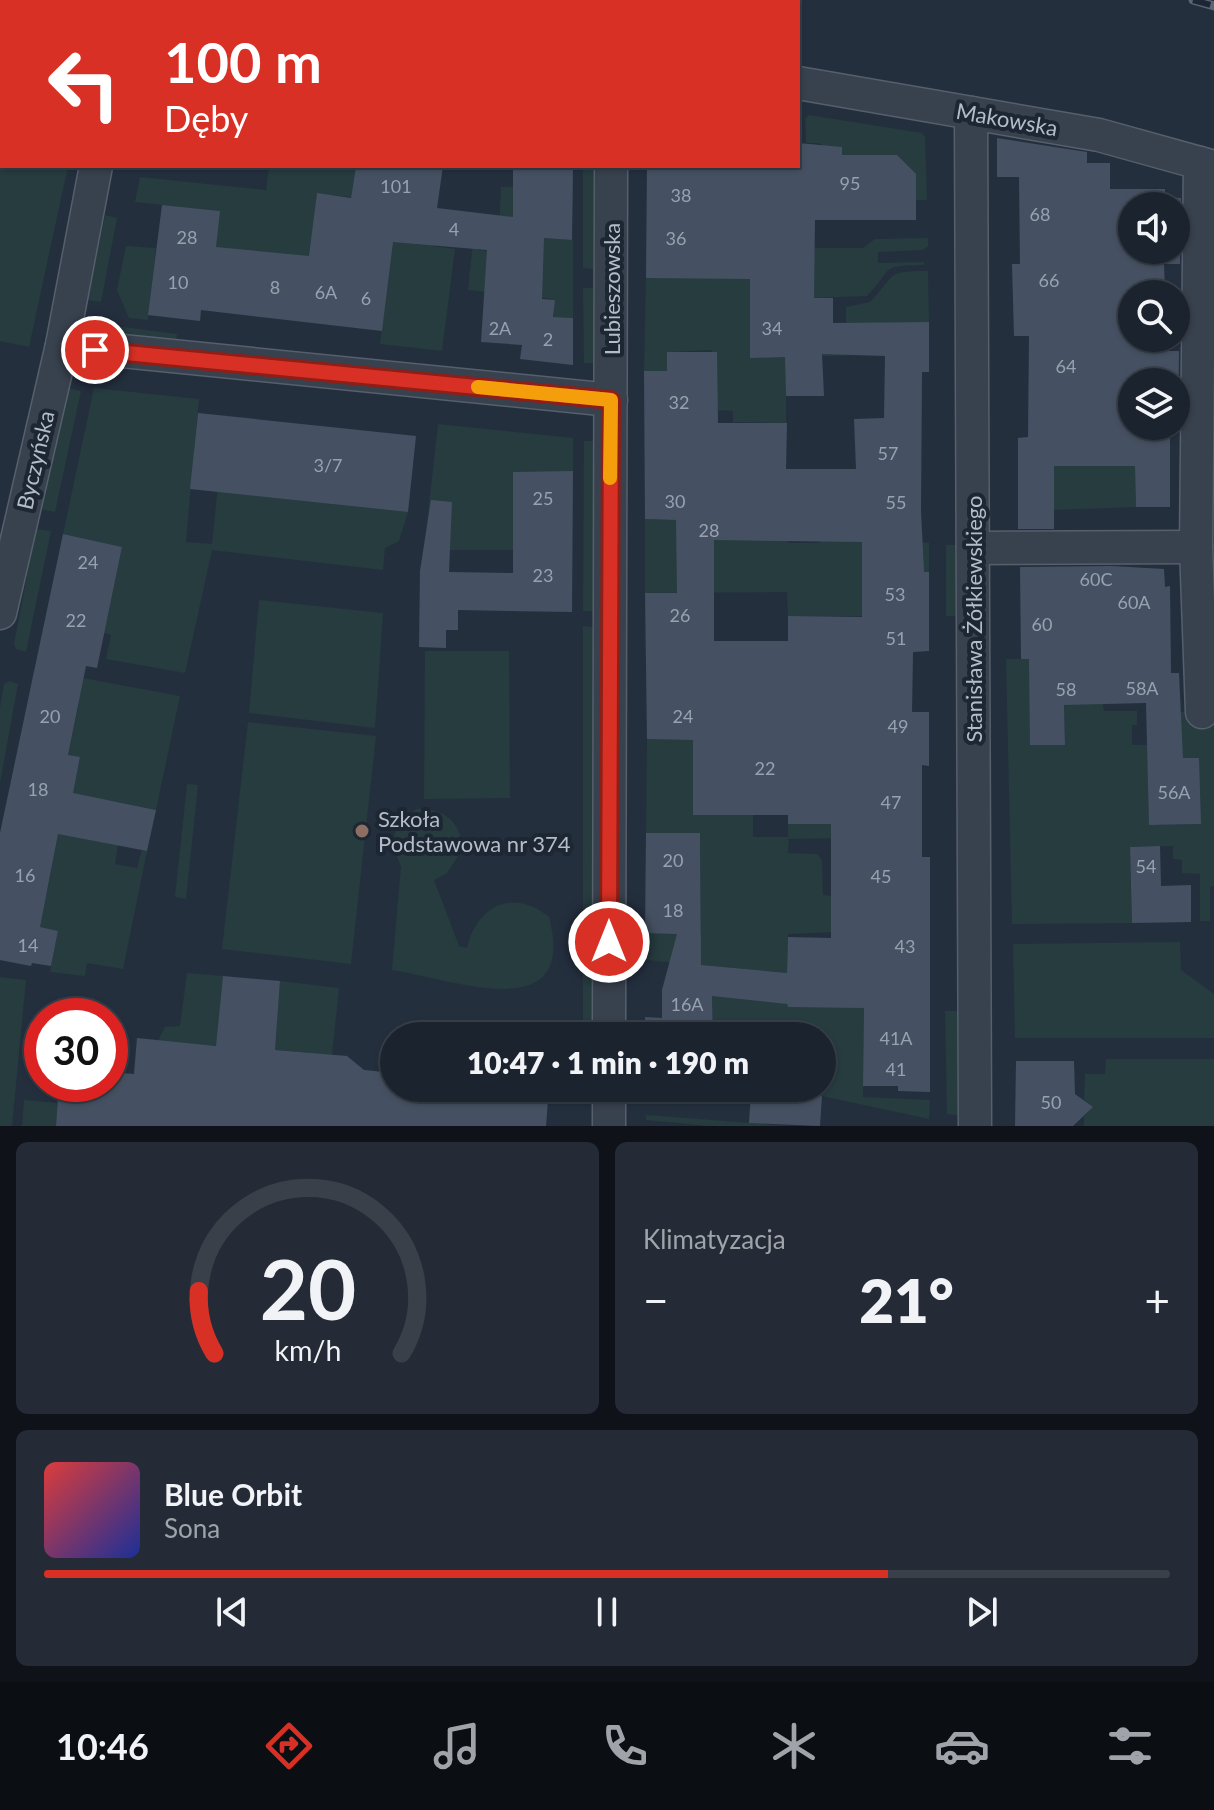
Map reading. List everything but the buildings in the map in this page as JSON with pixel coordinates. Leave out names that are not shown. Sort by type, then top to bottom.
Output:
[{"type":"street","name":"Makowska","points":[[800,83],[1099,135],[1207,165]]},
{"type":"street","name":"Stanisława Żółkiewskiego","points":[[971,113],[975,1126]]},
{"type":"street","points":[[1202,712],[1196,547],[1207,165]]},
{"type":"street","name":"Byczyńska","points":[[0,613],[62,345],[96,168]]},
{"type":"street","name":"Lubieszowska","points":[[609,1022],[611,168]]},
{"type":"street","points":[[62,345],[611,400]]},
{"type":"street","points":[[973,548],[1196,547]]},
{"type":"street","points":[[609,1102],[609,1126]]},
{"type":"green space","points":[[809,115],[922,133],[925,137],[927,200],[915,200],[890,155],[842,155],[818,143],[806,143],[805,119]]},
{"type":"green space","points":[[0,168],[68,168],[29,347],[0,341]]},
{"type":"green space","points":[[269,168],[356,168],[351,197],[317,194],[314,220],[436,208],[433,246],[455,249],[442,351],[380,344],[389,269],[215,254],[219,211],[135,202],[140,177],[266,190]]},
{"type":"green space","points":[[583,168],[593,168],[593,269],[583,268]]},
{"type":"green space","points":[[573,184],[572,221],[524,219],[543,249],[544,238],[573,240],[573,318],[554,317],[554,299],[468,290],[476,213],[482,213],[478,250],[498,252],[501,187]]},
{"type":"green space","points":[[105,215],[117,218],[101,302],[88,300]]},
{"type":"green space","points":[[928,238],[928,246],[923,250],[878,252],[878,263],[924,262],[924,265],[900,266],[889,270],[867,296],[814,298],[814,248],[863,248],[875,239]]},
{"type":"green space","points":[[126,246],[156,248],[148,320],[129,318],[117,290]]},
{"type":"green space","points":[[750,265],[750,299],[786,323],[846,323],[846,307],[870,302],[893,276],[928,271],[929,322],[885,323],[865,355],[786,357],[786,423],[733,422],[733,411],[715,410],[712,350],[667,352],[667,371],[644,371],[646,278],[706,278]]},
{"type":"green space","points":[[583,288],[593,288],[595,363],[584,363]]},
{"type":"green space","points":[[108,325],[177,334],[176,341],[107,333]]},
{"type":"green space","points":[[64,387],[81,391],[55,512],[40,509]]},
{"type":"green space","points":[[94,388],[199,399],[194,450],[214,452],[192,474],[186,542],[212,544],[225,417],[240,494],[408,512],[399,541],[385,548],[383,570],[212,550],[185,673],[106,659],[111,635],[104,633],[122,547],[63,534]]},
{"type":"green space","points":[[438,424],[573,438],[573,471],[513,550],[424,550]]},
{"type":"green space","points":[[584,441],[594,441],[593,611],[583,611]]},
{"type":"green space","points":[[1135,465],[1136,507],[1054,510],[1054,466]]},
{"type":"green space","points":[[787,477],[788,543],[820,543],[820,533],[929,543],[929,572],[862,571],[862,616],[788,616],[787,592],[645,593],[645,519],[676,520],[677,540],[741,540]]},
{"type":"green space","points":[[36,529],[51,531],[26,652],[16,649],[14,644]]},
{"type":"green space","points":[[946,545],[956,545],[956,616],[946,616]]},
{"type":"green space","points":[[259,600],[383,613],[375,728],[249,713]]},
{"type":"green space","points":[[583,626],[593,627],[593,1022],[583,1022]]},
{"type":"green space","points":[[425,651],[509,651],[510,798],[424,799]]},
{"type":"green space","points":[[1006,659],[1039,659],[1031,745],[1065,745],[1064,704],[1103,703],[1104,711],[1137,711],[1137,725],[1132,725],[1132,745],[1180,744],[1173,712],[1214,712],[1214,886],[1210,887],[1210,921],[1200,921],[1200,874],[1182,873],[1182,860],[1173,859],[1173,846],[1130,847],[1132,923],[1012,924]],"holes":[[[1148,760],[1201,824],[1149,825]]]},
{"type":"green space","points":[[34,669],[180,696],[156,810],[108,800],[62,808],[69,776],[76,777],[80,758],[68,755],[79,703],[30,692]]},
{"type":"green space","points":[[10,681],[18,684],[0,783],[0,707],[4,684]]},
{"type":"green space","points":[[248,722],[376,736],[351,964],[222,949]]},
{"type":"green space","points":[[647,739],[743,740],[693,794],[693,814],[753,815],[753,837],[788,837],[788,824],[816,824],[817,766],[847,838],[789,839],[788,853],[817,854],[822,860],[823,895],[831,896],[880,930],[788,934],[787,973],[645,960],[645,933],[701,933],[700,833],[646,833]]},
{"type":"green space","points":[[187,784],[198,785],[186,899],[175,897]]},
{"type":"green space","points":[[417,809],[444,814],[459,832],[462,850],[447,873],[434,880],[459,946],[467,948],[479,921],[498,906],[522,904],[536,908],[549,917],[553,952],[545,974],[528,986],[503,989],[475,987],[392,970],[401,867],[392,843],[398,822]]},
{"type":"green space","points":[[58,833],[118,845],[115,864],[137,868],[142,850],[147,851],[123,969],[87,963],[85,976],[50,972],[58,931],[35,926],[49,882]]},
{"type":"green space","points":[[1180,942],[1181,970],[1214,994],[1214,1038],[1015,1038],[1013,944]]},
{"type":"green space","points":[[187,973],[223,976],[217,1046],[158,1041],[165,1027],[180,1026]]},
{"type":"green space","points":[[0,977],[26,980],[12,1126],[0,1126]]},
{"type":"green space","points":[[280,981],[339,988],[332,1055],[275,1050]]},
{"type":"green space","points":[[712,988],[787,1004],[788,1007],[864,1007],[863,1097],[930,1100],[929,1119],[836,1099],[836,1022],[713,1022]]},
{"type":"green space","points":[[945,1011],[958,1011],[958,1115],[947,1114]]},
{"type":"green space","points":[[1106,1059],[1214,1059],[1214,1126],[1084,1126],[1084,1116],[1089,1111],[1089,1104],[1084,1100],[1085,1074],[1105,1074]]},
{"type":"green space","points":[[24,1100],[58,1103],[56,1126],[22,1126]]},
{"type":"green space","points":[[646,1115],[789,1126],[709,1126],[646,1120]]},
{"type":"railway","points":[[1193,0],[1214,6]]},
{"type":"slow traffic","points":[[478,387],[611,400],[610,478]]},
{"type":"place","name":"Szkoła Podstawowa nr 374","points":[[362,831]]},
{"type":"route","points":[[95,350],[611,400],[609,942]]}]
